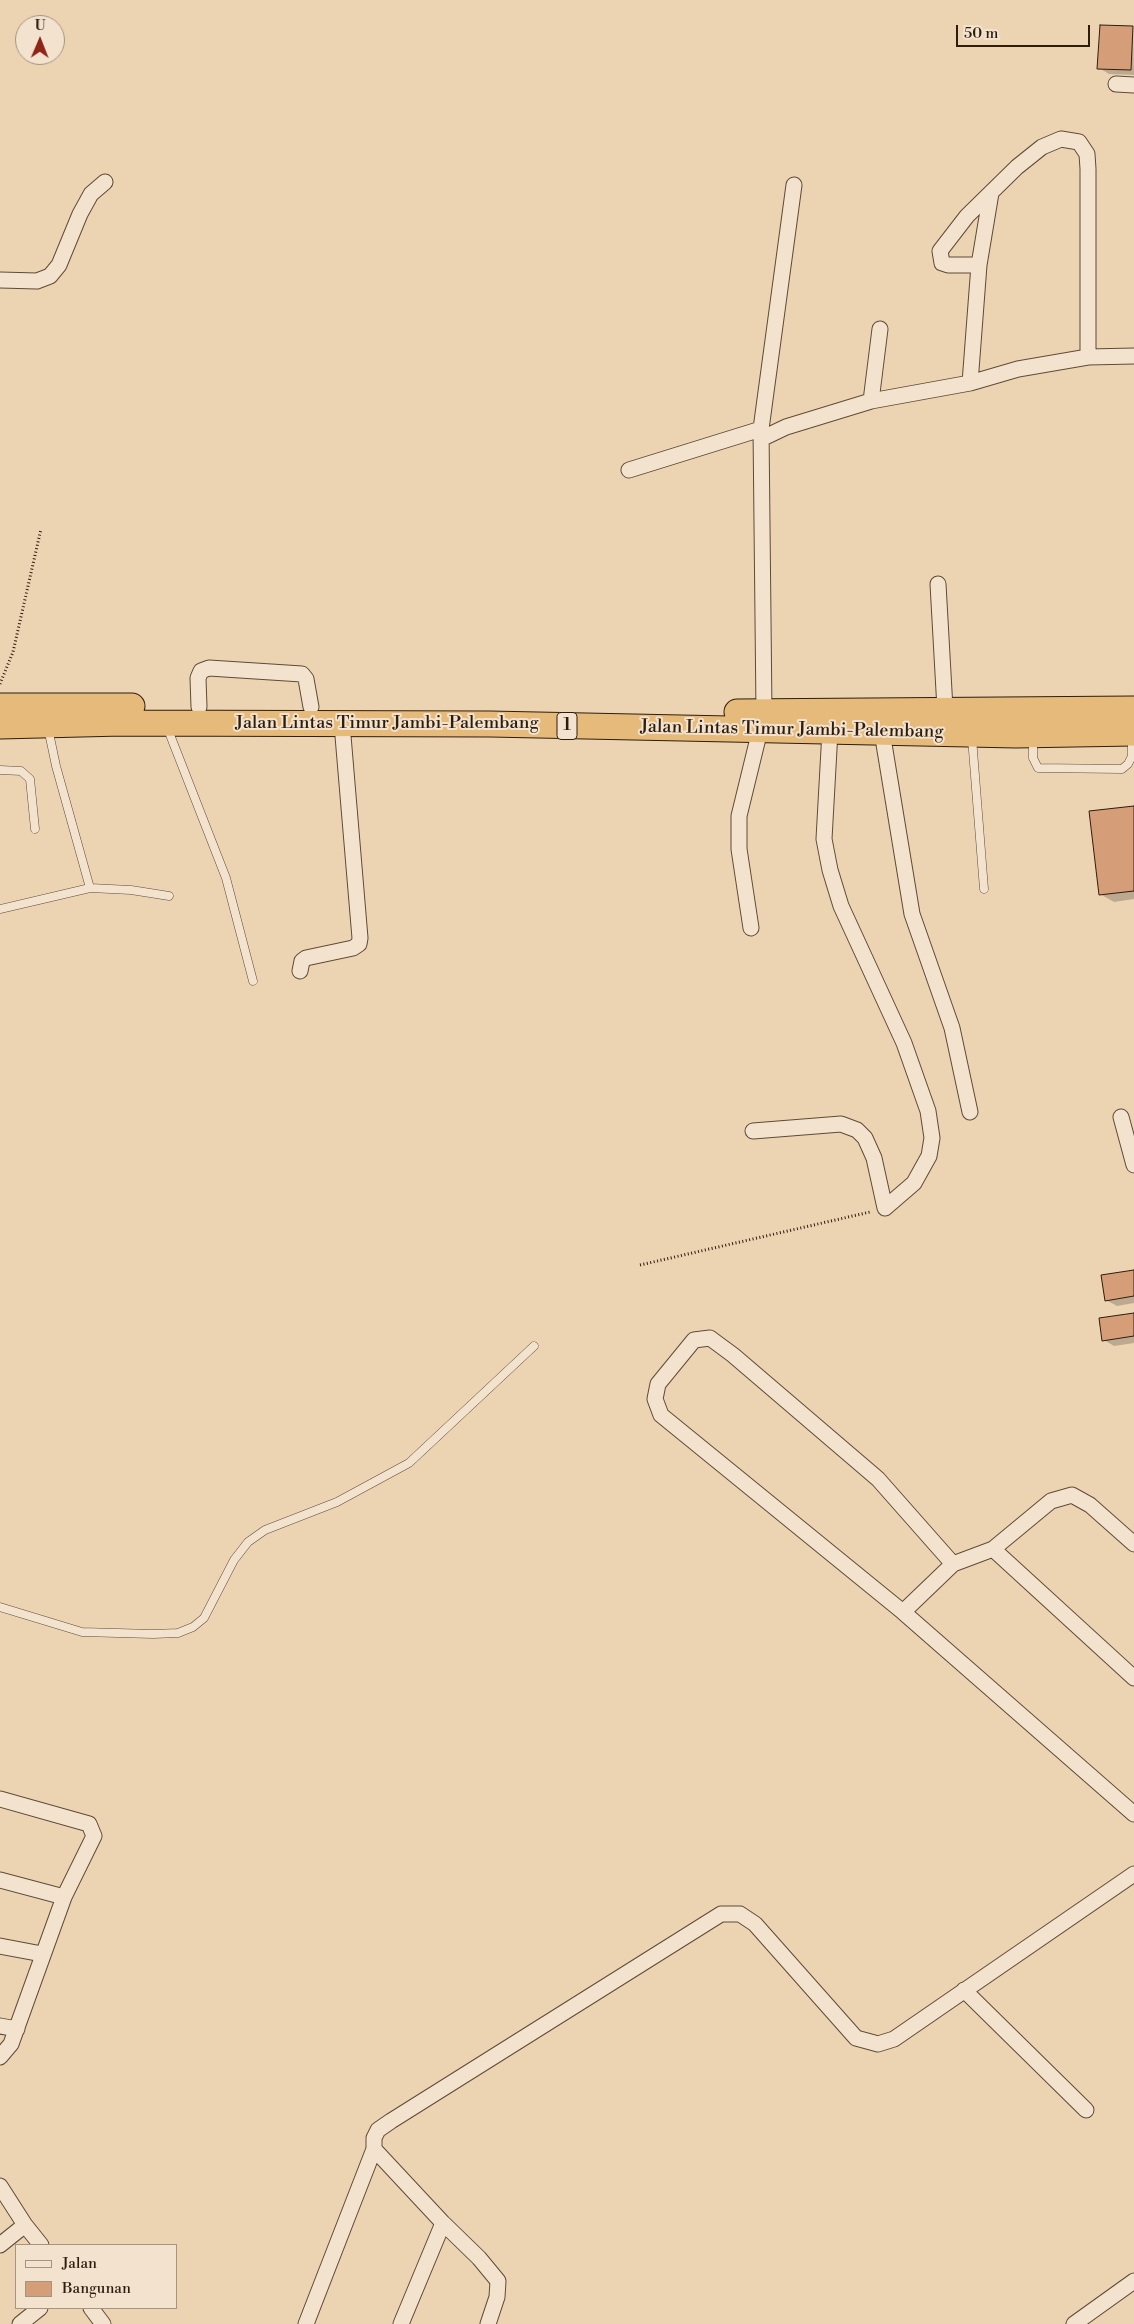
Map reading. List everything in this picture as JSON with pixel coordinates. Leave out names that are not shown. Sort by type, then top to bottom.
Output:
[{"type":"highway","name":"Jalan Lintas Timur Jambi-Palembang","points":[[0,706],[311,707],[762,721],[830,731],[1033,735],[1066,722]]},
{"type":"highway","name":"Jalan Lintas Timur Jambi-Palembang","points":[[0,726],[165,723],[490,724],[762,721],[945,709],[1066,722],[1133,725]]},
{"type":"street","points":[[1116,84],[1134,85]]},
{"type":"street","points":[[979,266],[948,265],[942,263],[940,250],[967,216],[1017,167],[1049,143],[1068,139],[1079,142],[1085,149],[1088,169],[1088,357]]},
{"type":"street","points":[[0,280],[37,281],[50,276],[59,265],[87,201],[105,182]]},
{"type":"street","points":[[751,928],[740,849],[738,816],[762,721],[762,433],[794,185]]},
{"type":"street","points":[[970,383],[979,266],[991,193]]},
{"type":"street","points":[[871,401],[880,329]]},
{"type":"street","points":[[629,470],[786,427],[871,401],[970,383],[1018,369],[1088,357],[1134,356]]},
{"type":"street","points":[[938,584],[945,709]]},
{"type":"street","points":[[199,707],[198,678],[201,672],[209,668],[302,674],[306,679],[311,707]]},
{"type":"street","points":[[300,971],[302,961],[306,958],[353,948],[358,944],[360,938],[342,724]]},
{"type":"street","points":[[753,1131],[841,1124],[857,1130],[866,1138],[874,1158],[885,1208],[914,1183],[929,1156],[932,1138],[928,1111],[904,1043],[841,906],[830,870],[824,839],[830,731]]},
{"type":"street","points":[[882,732],[912,914],[952,1028],[970,1112]]},
{"type":"street","points":[[1122,1118],[1134,1165]]},
{"type":"street","points":[[953,1564],[878,1479],[733,1355],[710,1338],[694,1340],[658,1384],[655,1399],[661,1415],[903,1612],[1134,1814]]},
{"type":"street","points":[[903,1612],[953,1564],[993,1549],[1051,1501],[1072,1495],[1090,1505],[1134,1544]]},
{"type":"street","points":[[993,1549],[1134,1678]]},
{"type":"street","points":[[0,1799],[89,1824],[93,1830],[92,1842],[64,1897],[11,2044],[0,2057]]},
{"type":"street","points":[[306,2324],[374,2149],[374,2138],[378,2130],[391,2120],[721,1914],[740,1914],[755,1924],[856,2038],[878,2044],[894,2039],[1134,1874]]},
{"type":"street","points":[[0,1880],[64,1897]]},
{"type":"street","points":[[0,1946],[42,1954]]},
{"type":"street","points":[[964,1990],[1086,2110]]},
{"type":"street","points":[[0,2026],[17,2029]]},
{"type":"street","points":[[374,2149],[480,2258],[498,2282],[497,2297],[488,2324]]},
{"type":"street","points":[[0,2186],[24,2225],[40,2244]]},
{"type":"street","points":[[401,2324],[444,2223]]},
{"type":"street","points":[[0,2245],[24,2225]]},
{"type":"street","points":[[1074,2324],[1134,2281]]},
{"type":"street","points":[[20,2324],[39,2309]]},
{"type":"street","points":[[92,2309],[103,2324]]},
{"type":"lane","points":[[165,723],[226,878],[253,981]]},
{"type":"lane","points":[[1033,735],[1033,758],[1038,768],[1122,769],[1128,764],[1132,756],[1133,725]]},
{"type":"lane","points":[[48,726],[56,766],[90,888]]},
{"type":"lane","points":[[971,734],[984,889]]},
{"type":"lane","points":[[0,770],[21,770],[30,779],[35,830]]},
{"type":"lane","points":[[0,909],[90,888],[131,890],[169,896]]},
{"type":"lane","points":[[0,1607],[82,1632],[178,1633],[193,1627],[204,1618],[234,1560],[248,1542],[265,1530],[337,1502],[409,1463],[534,1346]]},
{"type":"path","points":[[0,684],[13,652],[41,529]]},
{"type":"path","points":[[640,1265],[833,1222],[885,1208]]},
{"type":"building","points":[[1100,25],[1133,26],[1131,70],[1097,69]]},
{"type":"building","points":[[1134,806],[1134,891],[1099,895],[1089,811]]},
{"type":"building","points":[[1134,1270],[1134,1296],[1105,1301],[1101,1275]]},
{"type":"building","points":[[1134,1313],[1134,1336],[1102,1341],[1099,1318]]}]
